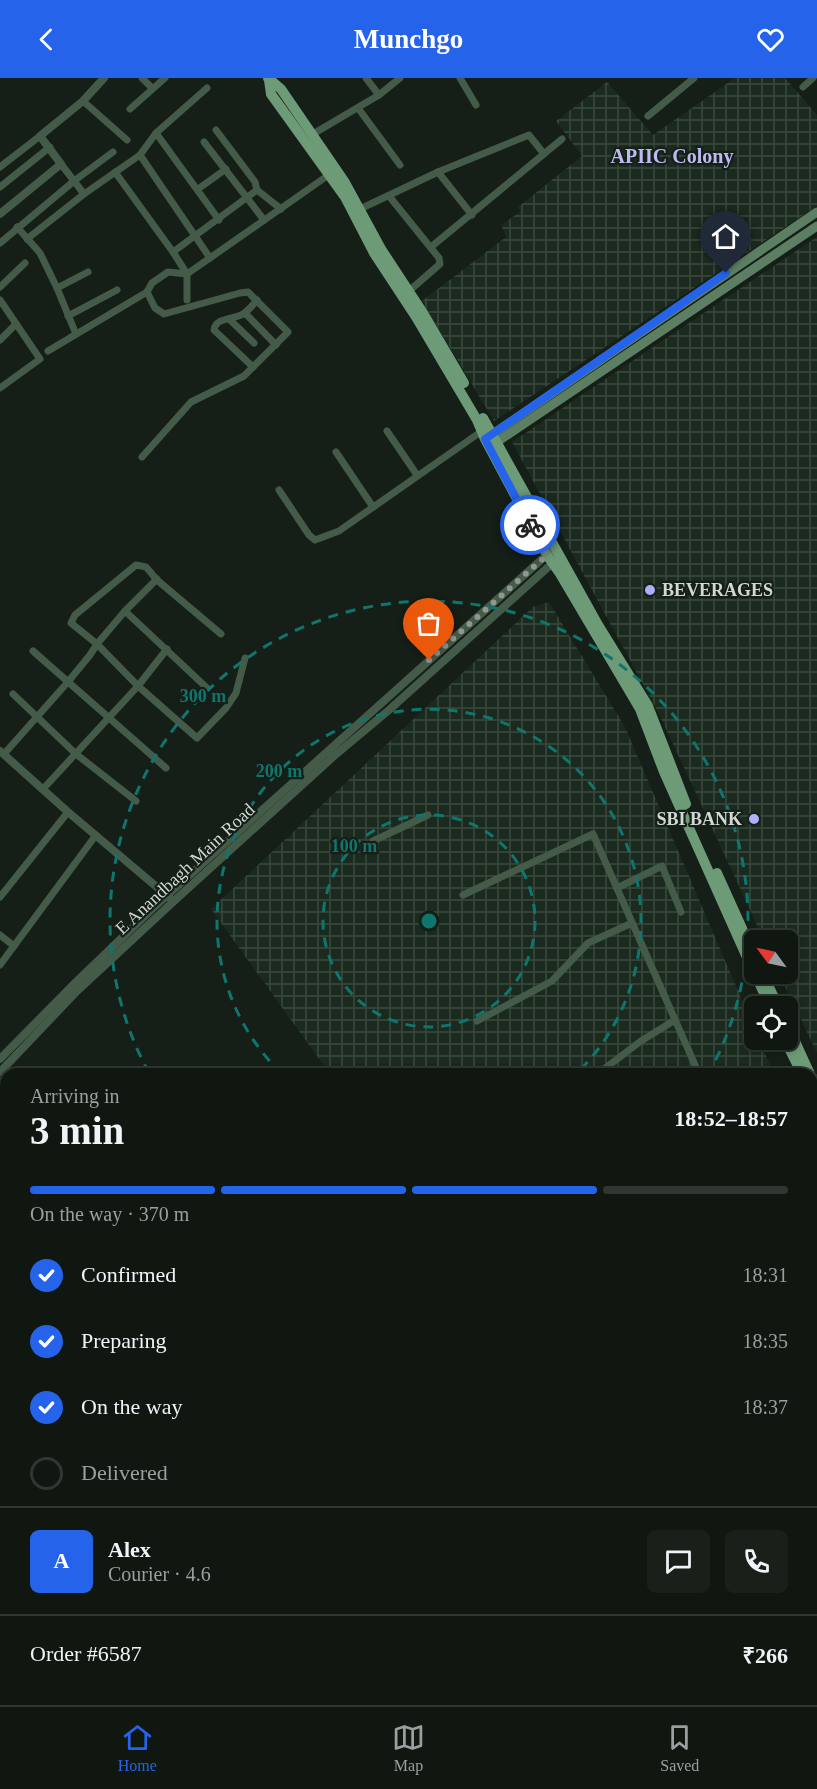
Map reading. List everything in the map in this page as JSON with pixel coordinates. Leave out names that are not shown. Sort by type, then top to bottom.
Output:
[{"type":"main road","points":[[268,79],[281,89],[313,134],[360,209],[381,249],[409,291],[640,710],[664,772],[744,949]]},
{"type":"main road","points":[[268,79],[271,94],[330,174],[374,253],[416,317],[489,439]]},
{"type":"main road","points":[[489,439],[817,212]]},
{"type":"main road","points":[[489,439],[817,226]]},
{"type":"main road","points":[[554,556],[648,706],[699,835],[744,933]]},
{"type":"main road","points":[[798,1047],[808,1068]]},
{"type":"main road","points":[[790,1050],[799,1068]]},
{"type":"street","points":[[0,166],[83,101],[104,78]]},
{"type":"street","points":[[142,78],[152,88]]},
{"type":"street","points":[[130,109],[165,78]]},
{"type":"street","points":[[366,78],[379,95]]},
{"type":"street","points":[[313,134],[379,95],[400,78]]},
{"type":"street","points":[[460,78],[476,105]]},
{"type":"street","points":[[648,116],[694,78]]},
{"type":"street","points":[[803,87],[813,78]]},
{"type":"street","points":[[27,239],[84,194],[140,155],[156,133],[207,87]]},
{"type":"street","points":[[83,101],[127,140]]},
{"type":"street","points":[[358,108],[400,165]]},
{"type":"street","points":[[216,130],[255,182],[257,190],[281,208]]},
{"type":"street","points":[[156,133],[219,220]]},
{"type":"street","points":[[360,209],[438,172],[529,135],[544,154]]},
{"type":"street","points":[[40,136],[84,194]]},
{"type":"street","points":[[431,247],[562,139]]},
{"type":"street","points":[[204,142],[264,220]]},
{"type":"street","points":[[0,187],[50,147]]},
{"type":"street","points":[[0,243],[74,181],[113,152]]},
{"type":"street","points":[[140,155],[210,258]]},
{"type":"street","points":[[0,214],[61,164]]},
{"type":"street","points":[[198,189],[226,169]]},
{"type":"street","points":[[115,172],[187,274],[187,300]]},
{"type":"street","points":[[438,172],[472,215]]},
{"type":"street","points":[[48,351],[147,292],[152,283],[168,272],[187,274],[330,174]]},
{"type":"street","points":[[173,252],[257,190]]},
{"type":"street","points":[[388,196],[439,258],[440,264],[409,291]]},
{"type":"street","points":[[18,227],[40,253],[76,334]]},
{"type":"street","points":[[0,287],[26,263]]},
{"type":"street","points":[[57,288],[88,272]]},
{"type":"street","points":[[68,316],[117,290]]},
{"type":"street","points":[[142,457],[196,397],[240,378],[288,332],[248,292],[240,292],[165,314],[155,308],[147,292]]},
{"type":"street","points":[[0,300],[40,359],[0,388]]},
{"type":"street","points":[[254,367],[214,330],[219,321],[245,313],[257,300]]},
{"type":"street","points":[[245,313],[276,345]]},
{"type":"street","points":[[229,319],[254,343]]},
{"type":"street","points":[[0,340],[16,324]]},
{"type":"street","points":[[387,431],[417,475]]},
{"type":"street","points":[[279,490],[309,535],[315,540],[339,531],[417,475],[489,439]]},
{"type":"street","points":[[336,452],[373,507]]},
{"type":"street","name":"E Anandbagh Main Road","points":[[0,1059],[72,986],[389,710],[554,556]]},
{"type":"street","points":[[221,634],[146,567],[136,565],[75,615],[71,623],[97,644],[138,686],[197,738],[226,708],[236,693],[245,658]]},
{"type":"street","points":[[157,579],[125,611],[68,682],[2,753],[68,812],[171,898]]},
{"type":"street","points":[[125,611],[207,688]]},
{"type":"street","points":[[44,789],[138,686],[167,650]]},
{"type":"street","points":[[33,651],[166,768]]},
{"type":"street","points":[[13,694],[76,754],[136,801]]},
{"type":"street","points":[[0,897],[68,812]]},
{"type":"street","points":[[373,841],[428,815]]},
{"type":"street","points":[[463,895],[593,834],[696,1068]]},
{"type":"street","points":[[0,965],[96,835]]},
{"type":"street","points":[[617,888],[662,866],[681,912]]},
{"type":"street","name":"E Anandbagh Main Road","points":[[4,1068],[77,991],[171,898]]},
{"type":"street","points":[[477,1021],[552,981],[588,943],[632,923]]},
{"type":"street","points":[[0,935],[14,946]]},
{"type":"street","points":[[605,1068],[641,1041],[675,1020]]},
{"type":"shaded area","points":[[735,78],[785,78],[817,115],[817,206],[494,421],[422,301],[506,237],[501,225],[520,212],[518,207],[582,156],[556,121],[607,82],[653,135]]},
{"type":"shaded area","points":[[817,237],[817,1053],[798,1014],[798,996],[790,996],[784,984],[798,984],[798,930],[759,930],[659,714],[512,442]]},
{"type":"shaded area","points":[[549,602],[625,727],[744,1005],[744,1050],[763,1050],[771,1068],[326,1068],[211,909],[533,607]]},
{"type":"way so far","points":[[429,660],[547,555],[530,525]]},
{"type":"place","name":"BEVERAGES","points":[[650,590]]},
{"type":"place","name":"SBI BANK","points":[[754,819]]},
{"type":"district","name":"APIIC Colony","points":[[672,156]]},
{"type":"route","points":[[530,525],[485,439],[726,273]]}]
